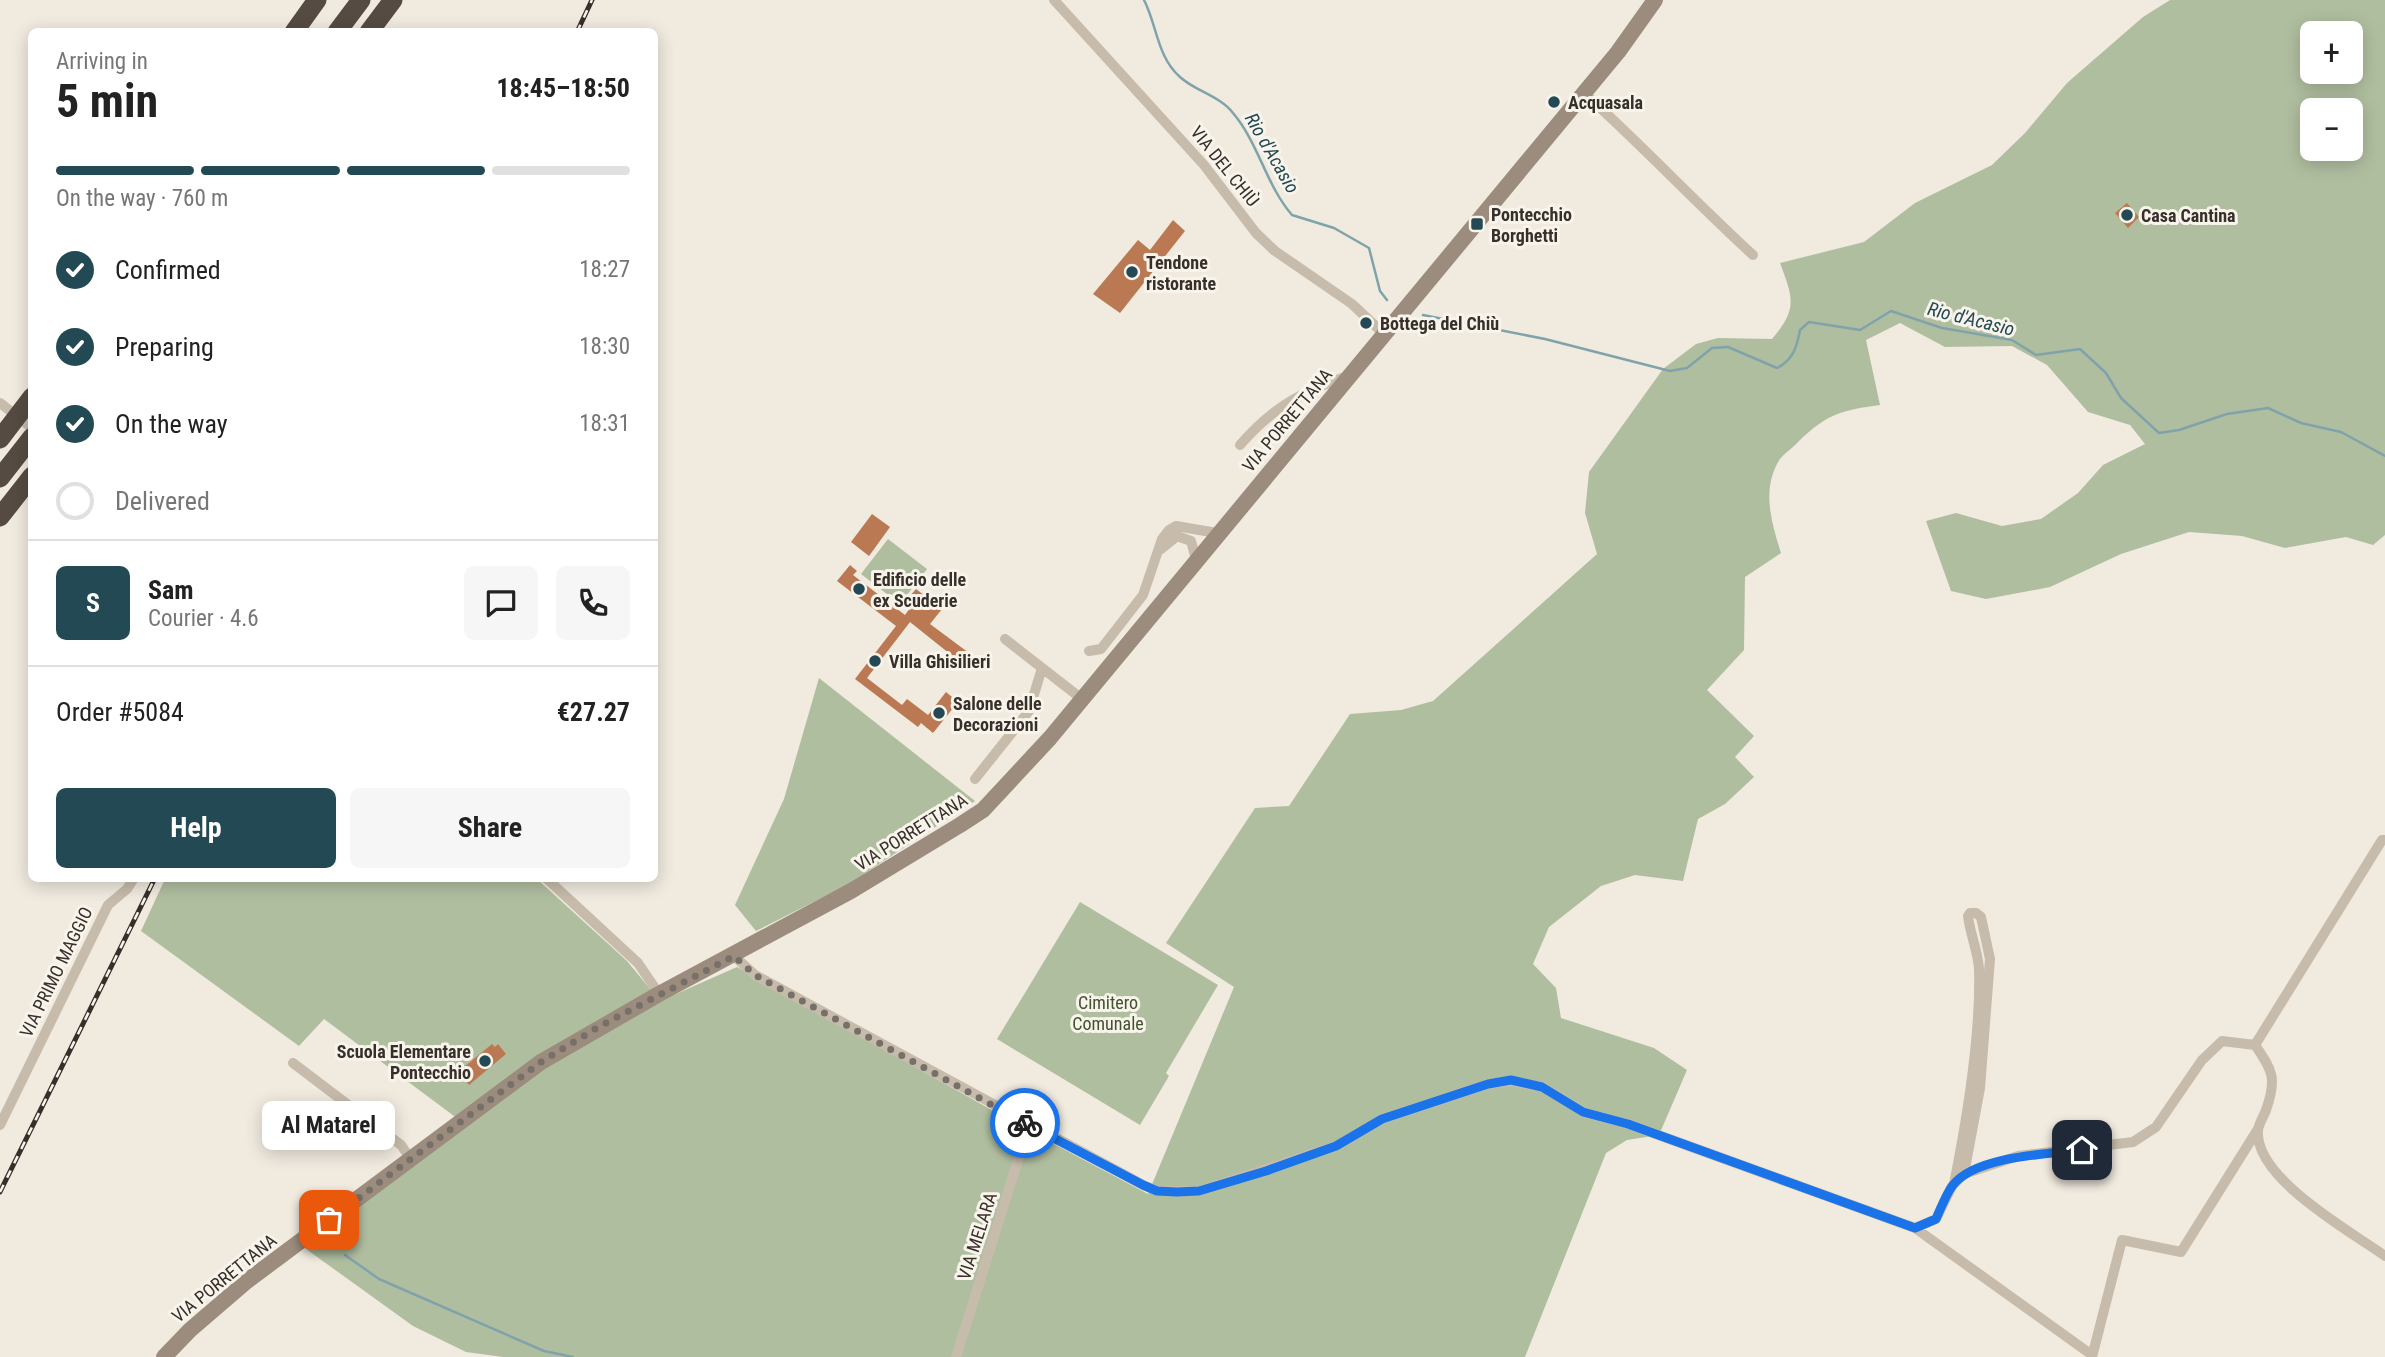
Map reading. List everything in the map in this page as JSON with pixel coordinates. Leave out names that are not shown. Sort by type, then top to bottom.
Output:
[{"type":"highway","points":[[297,28],[317,0]]},
{"type":"highway","points":[[340,28],[361,0]]},
{"type":"highway","points":[[372,28],[393,0]]},
{"type":"highway","points":[[0,439],[28,402]]},
{"type":"highway","points":[[0,478],[28,441]]},
{"type":"highway","points":[[0,517],[28,481]]},
{"type":"main road","name":"VIA PORRETTANA","points":[[170,1355],[247,1281],[541,1062],[659,994],[851,891],[983,810],[1082,699],[1197,550],[1217,533],[1385,335],[1584,93],[1655,0]]},
{"type":"street","name":"VIA DEL CHIÙ","points":[[1054,0],[1204,165],[1265,241],[1352,304],[1385,335]]},
{"type":"street","points":[[1584,93],[1650,152],[1699,205],[1753,255]]},
{"type":"street","points":[[1240,445],[1271,413],[1294,396],[1351,375]]},
{"type":"street","points":[[0,403],[28,425]]},
{"type":"street","points":[[1089,651],[1101,649],[1143,595],[1162,539],[1176,526],[1217,533]]},
{"type":"street","points":[[1156,556],[1166,542],[1177,536],[1197,550]]},
{"type":"street","points":[[1004,639],[1082,699]]},
{"type":"street","points":[[975,779],[1029,711],[1042,668]]},
{"type":"street","points":[[2255,1045],[2382,840],[2385,840]]},
{"type":"street","name":"VIA PRIMO MAGGIO","points":[[0,1125],[108,905],[131,882]]},
{"type":"street","points":[[550,882],[638,963],[659,994]]},
{"type":"street","points":[[1915,1228],[1936,1219],[1954,1184],[1962,1142],[1976,1026],[1979,967],[1968,916],[1976,913],[1980,917],[1990,959],[1980,1088],[1964,1174]]},
{"type":"street","points":[[734,956],[755,975],[1029,1125],[1157,1191],[1199,1191],[1336,1146],[1382,1119],[1488,1084],[1511,1080],[1542,1087],[1583,1112],[1628,1124],[1915,1228],[2092,1356],[2122,1240],[2181,1252],[2258,1129],[2274,1084],[2269,1066],[2255,1045],[2222,1041],[2202,1060],[2156,1127],[2133,1142],[2018,1157],[1964,1174],[1954,1184]]},
{"type":"street","points":[[293,1063],[401,1145],[410,1158]]},
{"type":"street","name":"VIA MELARA","points":[[957,1357],[1029,1125]]},
{"type":"street","points":[[2258,1129],[2261,1149],[2283,1182],[2385,1256]]},
{"type":"green space","points":[[2170,0],[2385,0],[2385,535],[2373,545],[2346,537],[2285,548],[2242,536],[2189,532],[2121,554],[2050,587],[1986,599],[1951,591],[1926,521],[1956,513],[2002,526],[2041,519],[2078,493],[2103,465],[2145,444],[2130,425],[2088,412],[2047,365],[2012,346],[1945,347],[1900,323],[1866,340],[1880,405],[1845,411],[1827,419],[1779,461],[1772,475],[1769,497],[1781,553],[1745,577],[1744,650],[1707,690],[1754,736],[1735,757],[1754,777],[1725,804],[1698,819],[1683,881],[1635,875],[1601,886],[1549,927],[1533,964],[1556,988],[1561,1018],[1654,1048],[1687,1070],[1659,1135],[1627,1140],[1606,1153],[1525,1357],[503,1357],[466,1352],[413,1326],[295,1241],[458,1119],[324,1019],[299,1046],[141,931],[164,882],[540,882],[627,961],[660,1001],[737,967],[1022,1127],[1148,1194],[1234,987],[1166,943],[1255,808],[1289,806],[1350,714],[1401,710],[1433,701],[1597,554],[1585,513],[1589,472],[1663,369],[1696,344],[1718,338],[1772,339],[1786,319],[1791,303],[1780,263],[1864,242],[1915,203],[1992,165],[2025,133],[2067,83],[2143,17]]},
{"type":"green space","points":[[888,539],[927,569],[900,604],[861,574]]},
{"type":"green space","points":[[819,678],[975,801],[847,885],[756,931],[735,905],[784,799]]},
{"type":"green space","name":"Cimitero Comunale","points":[[1080,902],[1218,985],[1166,1073],[1169,1076],[1140,1125],[997,1039]]},
{"type":"building","name":"Casa Cantina","points":[[2127,203],[2139,217],[2128,228],[2115,213]]},
{"type":"building","name":"Tendone ristorante","points":[[1173,220],[1185,231],[1120,313],[1093,294],[1138,240],[1150,250]]},
{"type":"building","points":[[872,514],[890,527],[869,556],[851,542]]},
{"type":"building","name":"Villa Ghisilieri","points":[[850,565],[857,571],[853,575],[905,615],[915,601],[910,596],[916,589],[942,609],[930,624],[973,656],[965,666],[910,622],[867,678],[902,705],[907,699],[928,715],[946,692],[958,702],[933,733],[921,723],[918,727],[855,679],[896,626],[837,581]]},
{"type":"building","name":"Scuola Elementare Pontecchio","points":[[492,1044],[495,1047],[498,1044],[506,1054],[469,1085],[458,1072]]},
{"type":"waterway","name":"Rio d'Acasio","points":[[1144,0],[1166,60],[1172,69],[1186,82],[1221,102],[1233,113],[1250,138],[1275,191],[1292,215],[1334,228],[1369,248],[1380,291],[1387,300]]},
{"type":"waterway","name":"Rio d'Acasio","points":[[1423,315],[1545,339],[1670,371],[1687,368],[1712,348],[1728,347],[1777,368],[1791,357],[1800,330],[1809,322],[1860,330],[1891,311],[1942,328],[2012,340],[2036,355],[2080,349],[2106,373],[2121,398],[2159,433],[2179,430],[2227,414],[2268,408],[2301,423],[2341,432],[2385,456]]},
{"type":"waterway","points":[[345,1255],[379,1279],[544,1351],[573,1357]]},
{"type":"railway","points":[[579,28],[592,0]]},
{"type":"railway","points":[[0,1192],[153,882]]},
{"type":"way so far","points":[[329,1220],[541,1062],[600,1026],[734,956],[755,975],[1025,1123]]},
{"type":"place","name":"Acquasala","points":[[1554,102]]},
{"type":"place","name":"Casa Cantina","points":[[2127,215]]},
{"type":"place","name":"Pontecchio Borghetti","points":[[1477,224]]},
{"type":"place","name":"Tendone ristorante","points":[[1132,272]]},
{"type":"place","name":"Bottega del Chiù","points":[[1366,323]]},
{"type":"place","name":"Edificio delle ex Scuderie","points":[[859,589]]},
{"type":"place","name":"Villa Ghisilieri","points":[[875,661]]},
{"type":"place","name":"Salone delle Decorazioni","points":[[939,713]]},
{"type":"place","name":"Scuola Elementare Pontecchio","points":[[485,1061]]},
{"type":"place","name":"Al Matarel","points":[[329,1220]]},
{"type":"route","points":[[1025,1123],[1157,1191],[1199,1191],[1336,1146],[1382,1119],[1488,1084],[1511,1080],[1542,1087],[1583,1112],[1628,1124],[1915,1228],[1936,1219],[1952,1185],[1964,1174],[2018,1157],[2082,1150]]}]
